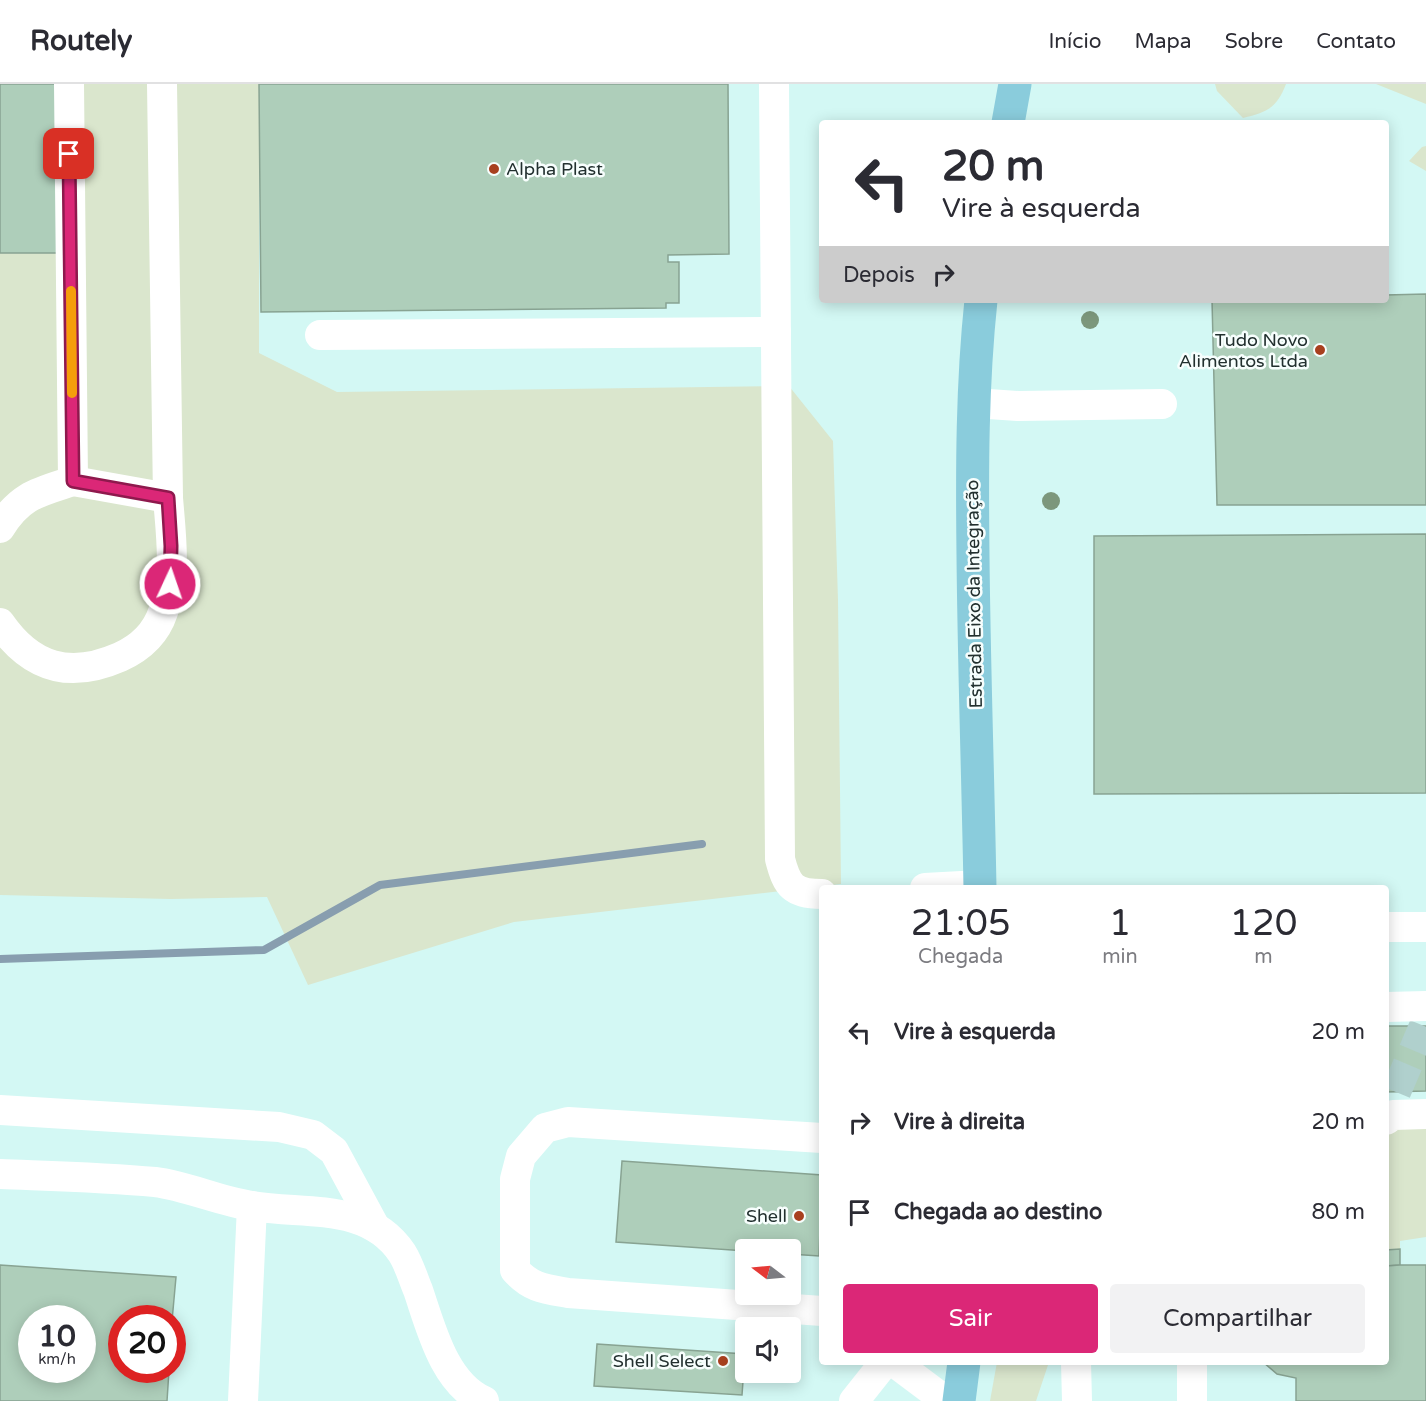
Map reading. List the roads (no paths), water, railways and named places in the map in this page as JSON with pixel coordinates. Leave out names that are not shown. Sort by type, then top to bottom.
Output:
[{"type":"main road","points":[[1009,120],[1015,84]]},
{"type":"main road","name":"Estrada Eixo da Integração","points":[[980,885],[973,626],[972,466],[977,338],[981,303]]},
{"type":"main road","points":[[959,1401],[964,1365]]},
{"type":"street","points":[[69,84],[73,481]]},
{"type":"street","points":[[0,623],[16,642],[39,660],[77,670],[108,663],[144,642],[154,631],[168,597],[171,558],[168,498],[162,84]]},
{"type":"street","points":[[774,84],[780,859],[783,871],[792,887],[798,892],[819,894]]},
{"type":"street","points":[[320,335],[776,332]]},
{"type":"street","points":[[974,403],[1018,406],[1161,404]]},
{"type":"street","points":[[0,528],[11,512],[28,496],[73,481],[168,498]]},
{"type":"street","points":[[1389,927],[1426,927]]},
{"type":"street","points":[[1389,1008],[1425,1017]]},
{"type":"street","points":[[1392,1109],[1426,1114]]},
{"type":"street","points":[[0,1110],[279,1127],[313,1135],[334,1151],[375,1227]]},
{"type":"street","points":[[819,1138],[568,1122],[545,1128],[521,1156],[515,1179],[515,1270],[524,1280],[539,1288],[568,1293],[819,1311]]},
{"type":"street","points":[[0,1173],[157,1183],[252,1206],[330,1212],[349,1216],[375,1227],[391,1238],[403,1254],[441,1353],[451,1370],[473,1395],[484,1401]]},
{"type":"street","points":[[243,1401],[252,1206]]},
{"type":"street","points":[[854,1401],[883,1365]]},
{"type":"street","points":[[898,1365],[946,1401]]},
{"type":"street","points":[[1076,1365],[1077,1401]]},
{"type":"street","points":[[1192,1365],[1192,1401]]},
{"type":"waterway","points":[[0,959],[264,950],[380,885],[702,844]]},
{"type":"tunnel","points":[[1396,1092],[1424,1026]]},
{"type":"place","name":"Alpha Plast","points":[[494,169]]},
{"type":"place","name":"Tudo Novo Alimentos Ltda","points":[[1320,350]]},
{"type":"place","name":"Shell","points":[[799,1216]]},
{"type":"place","name":"Shell Select","points":[[723,1361]]}]
